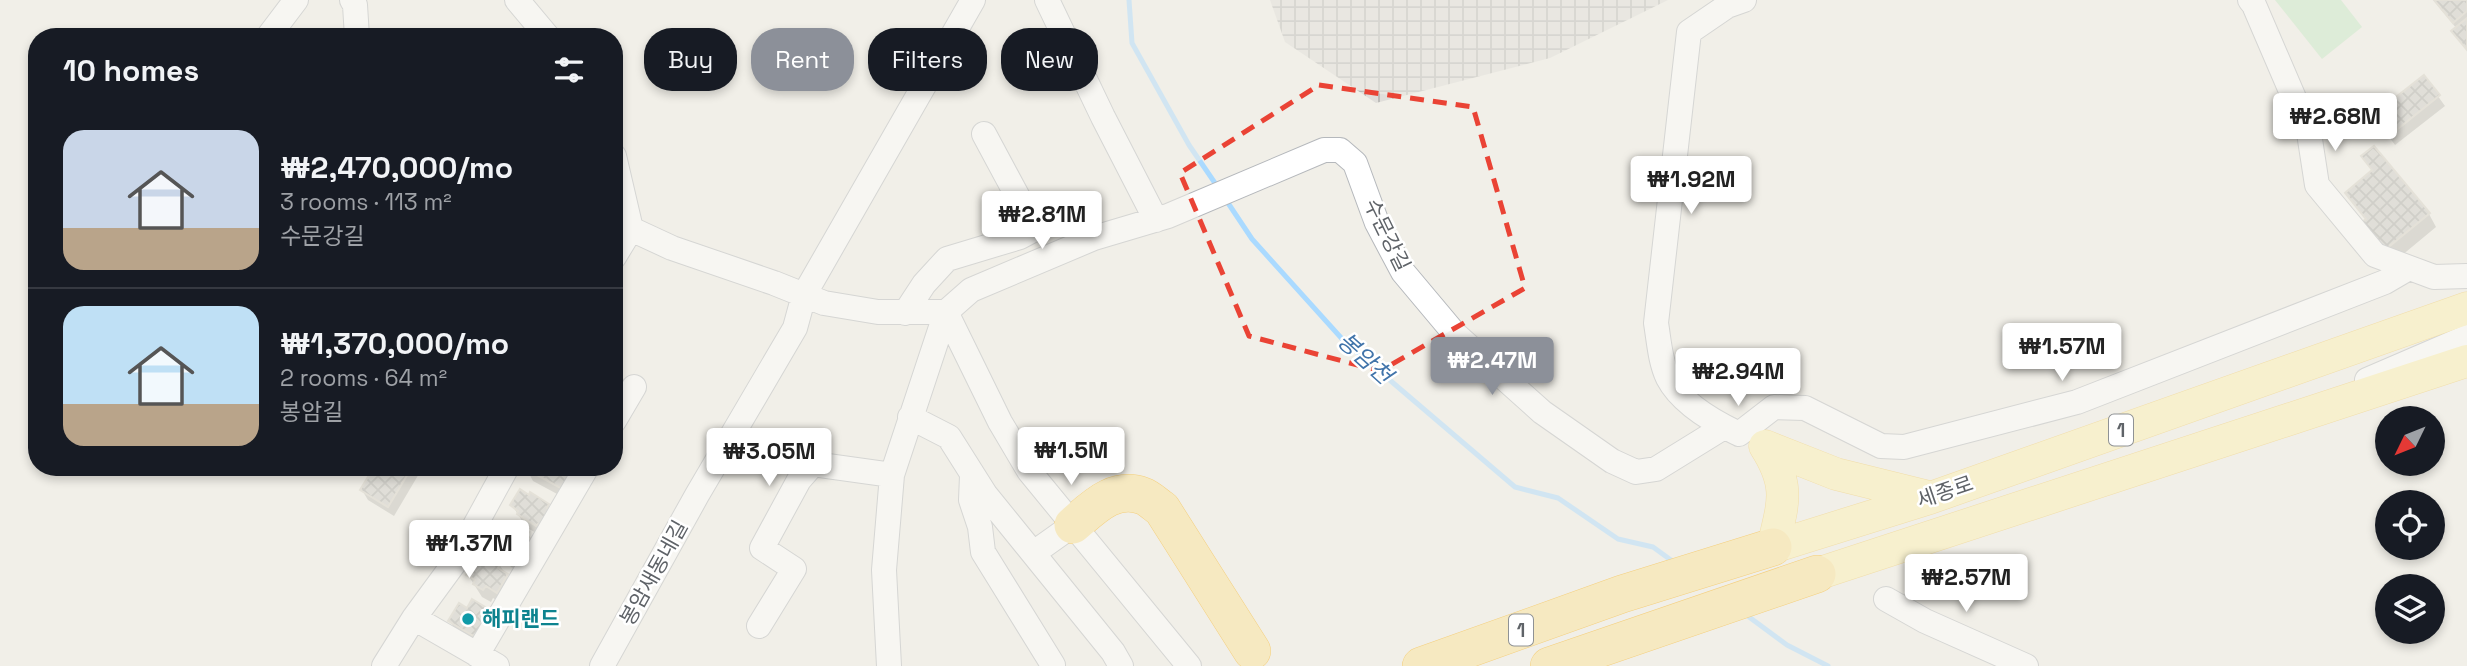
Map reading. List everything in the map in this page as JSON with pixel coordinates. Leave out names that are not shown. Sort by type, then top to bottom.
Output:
[{"type":"highway","points":[[1073,525],[1105,498],[1123,493],[1143,496],[1161,509],[1257,661]]},
{"type":"highway","name":"세종로","points":[[1420,666],[1622,594],[1773,547]]},
{"type":"highway","name":"세종로","points":[[1549,666],[1817,574]]},
{"type":"main road","name":"세종로","points":[[1773,547],[1930,498],[2467,308]]},
{"type":"main road","name":"세종로","points":[[1817,574],[2467,361]]},
{"type":"main road","points":[[1743,436],[1836,474],[1930,498]]},
{"type":"main road","points":[[1743,436],[1779,467],[1784,486],[1783,506],[1773,547]]},
{"type":"street","points":[[275,28],[296,0]]},
{"type":"street","points":[[352,0],[355,5],[356,28]]},
{"type":"street","points":[[517,0],[540,28]]},
{"type":"street","name":"봉암새동네길","points":[[602,666],[697,495],[795,328],[804,295],[973,0]]},
{"type":"street","points":[[889,666],[884,570],[892,475],[946,312],[971,289],[1094,238],[1162,218],[1103,117],[1047,0]]},
{"type":"street","points":[[1743,436],[1690,405],[1669,379],[1661,355],[1656,323],[1689,32],[1727,6],[1744,0]]},
{"type":"street","points":[[2250,0],[2255,5],[2309,133],[2317,185],[2375,256],[2434,276],[2467,276]]},
{"type":"street","points":[[905,313],[924,284],[947,259],[1020,237],[1035,229],[984,134]]},
{"type":"street","name":"수문강길","points":[[1162,218],[1324,150],[1340,150],[1354,163],[1377,223],[1403,272],[1455,334],[1542,412],[1612,461],[1636,472],[1657,469],[1743,436],[1774,407],[1805,408],[1881,446],[1904,447],[2077,402],[2385,282],[2409,268]]},
{"type":"street","points":[[623,195],[631,229],[623,242]]},
{"type":"street","points":[[631,229],[672,248],[824,303],[905,313],[946,312]]},
{"type":"street","points":[[946,312],[1000,422],[1029,471],[1189,666]]},
{"type":"street","points":[[2251,431],[2467,337]]},
{"type":"street","points":[[623,406],[634,387]]},
{"type":"street","points":[[910,417],[949,437],[985,494],[1035,552],[1121,666]]},
{"type":"street","points":[[760,626],[794,569],[762,548],[799,480],[813,464],[892,475]]},
{"type":"street","points":[[973,472],[971,500],[980,527],[983,552],[1053,665]]},
{"type":"street","points":[[384,666],[414,618],[455,562],[498,476]]},
{"type":"street","points":[[414,618],[487,660],[582,476]]},
{"type":"street","points":[[1035,552],[1073,525]]},
{"type":"street","points":[[1886,599],[1925,621],[2026,666]]},
{"type":"highlighted area","points":[[1319,85],[1473,107],[1525,288],[1380,371],[1249,336],[1180,173]]},
{"type":"shaded area","points":[[1270,0],[1668,0],[1550,58],[1376,103],[1285,42]]},
{"type":"green space","points":[[2275,0],[2341,0],[2362,27],[2322,59]]},
{"type":"building","points":[[2434,0],[2467,0],[2467,11],[2453,23]]},
{"type":"building","points":[[2467,18],[2467,50],[2451,31]]},
{"type":"building","points":[[2424,75],[2440,95],[2389,136],[2372,116]]},
{"type":"building","points":[[2374,146],[2430,213],[2380,254],[2362,222],[2366,219],[2345,193],[2372,170],[2361,156]]},
{"type":"building","points":[[369,476],[407,476],[388,507],[360,490]]},
{"type":"building","points":[[539,476],[573,476],[564,490]]},
{"type":"building","points":[[520,489],[549,504],[547,508],[554,512],[544,527],[538,524],[536,526],[517,514],[518,511],[510,505]]},
{"type":"building","points":[[507,525],[517,531],[519,526],[529,532],[526,537],[537,543],[525,562],[514,556],[512,560],[501,554],[504,550],[495,544]]},
{"type":"building","points":[[478,556],[488,562],[491,557],[501,563],[498,568],[508,574],[497,593],[486,586],[483,590],[473,584],[475,580],[466,575]]},
{"type":"building","name":"해피랜드","points":[[472,599],[487,608],[482,616],[493,623],[482,641],[448,621],[459,603],[467,608]]},
{"type":"waterway","name":"봉암천","points":[[1129,0],[1132,43],[1189,145],[1217,186]]},
{"type":"waterway","name":"봉암천","points":[[1226,200],[1252,239],[1344,341],[1515,487],[1558,498],[1618,539],[1653,547],[1675,563]]},
{"type":"waterway","name":"봉암천","points":[[1745,614],[1787,645],[1828,666]]},
{"type":"place","name":"해피랜드","points":[[468,619]]}]
